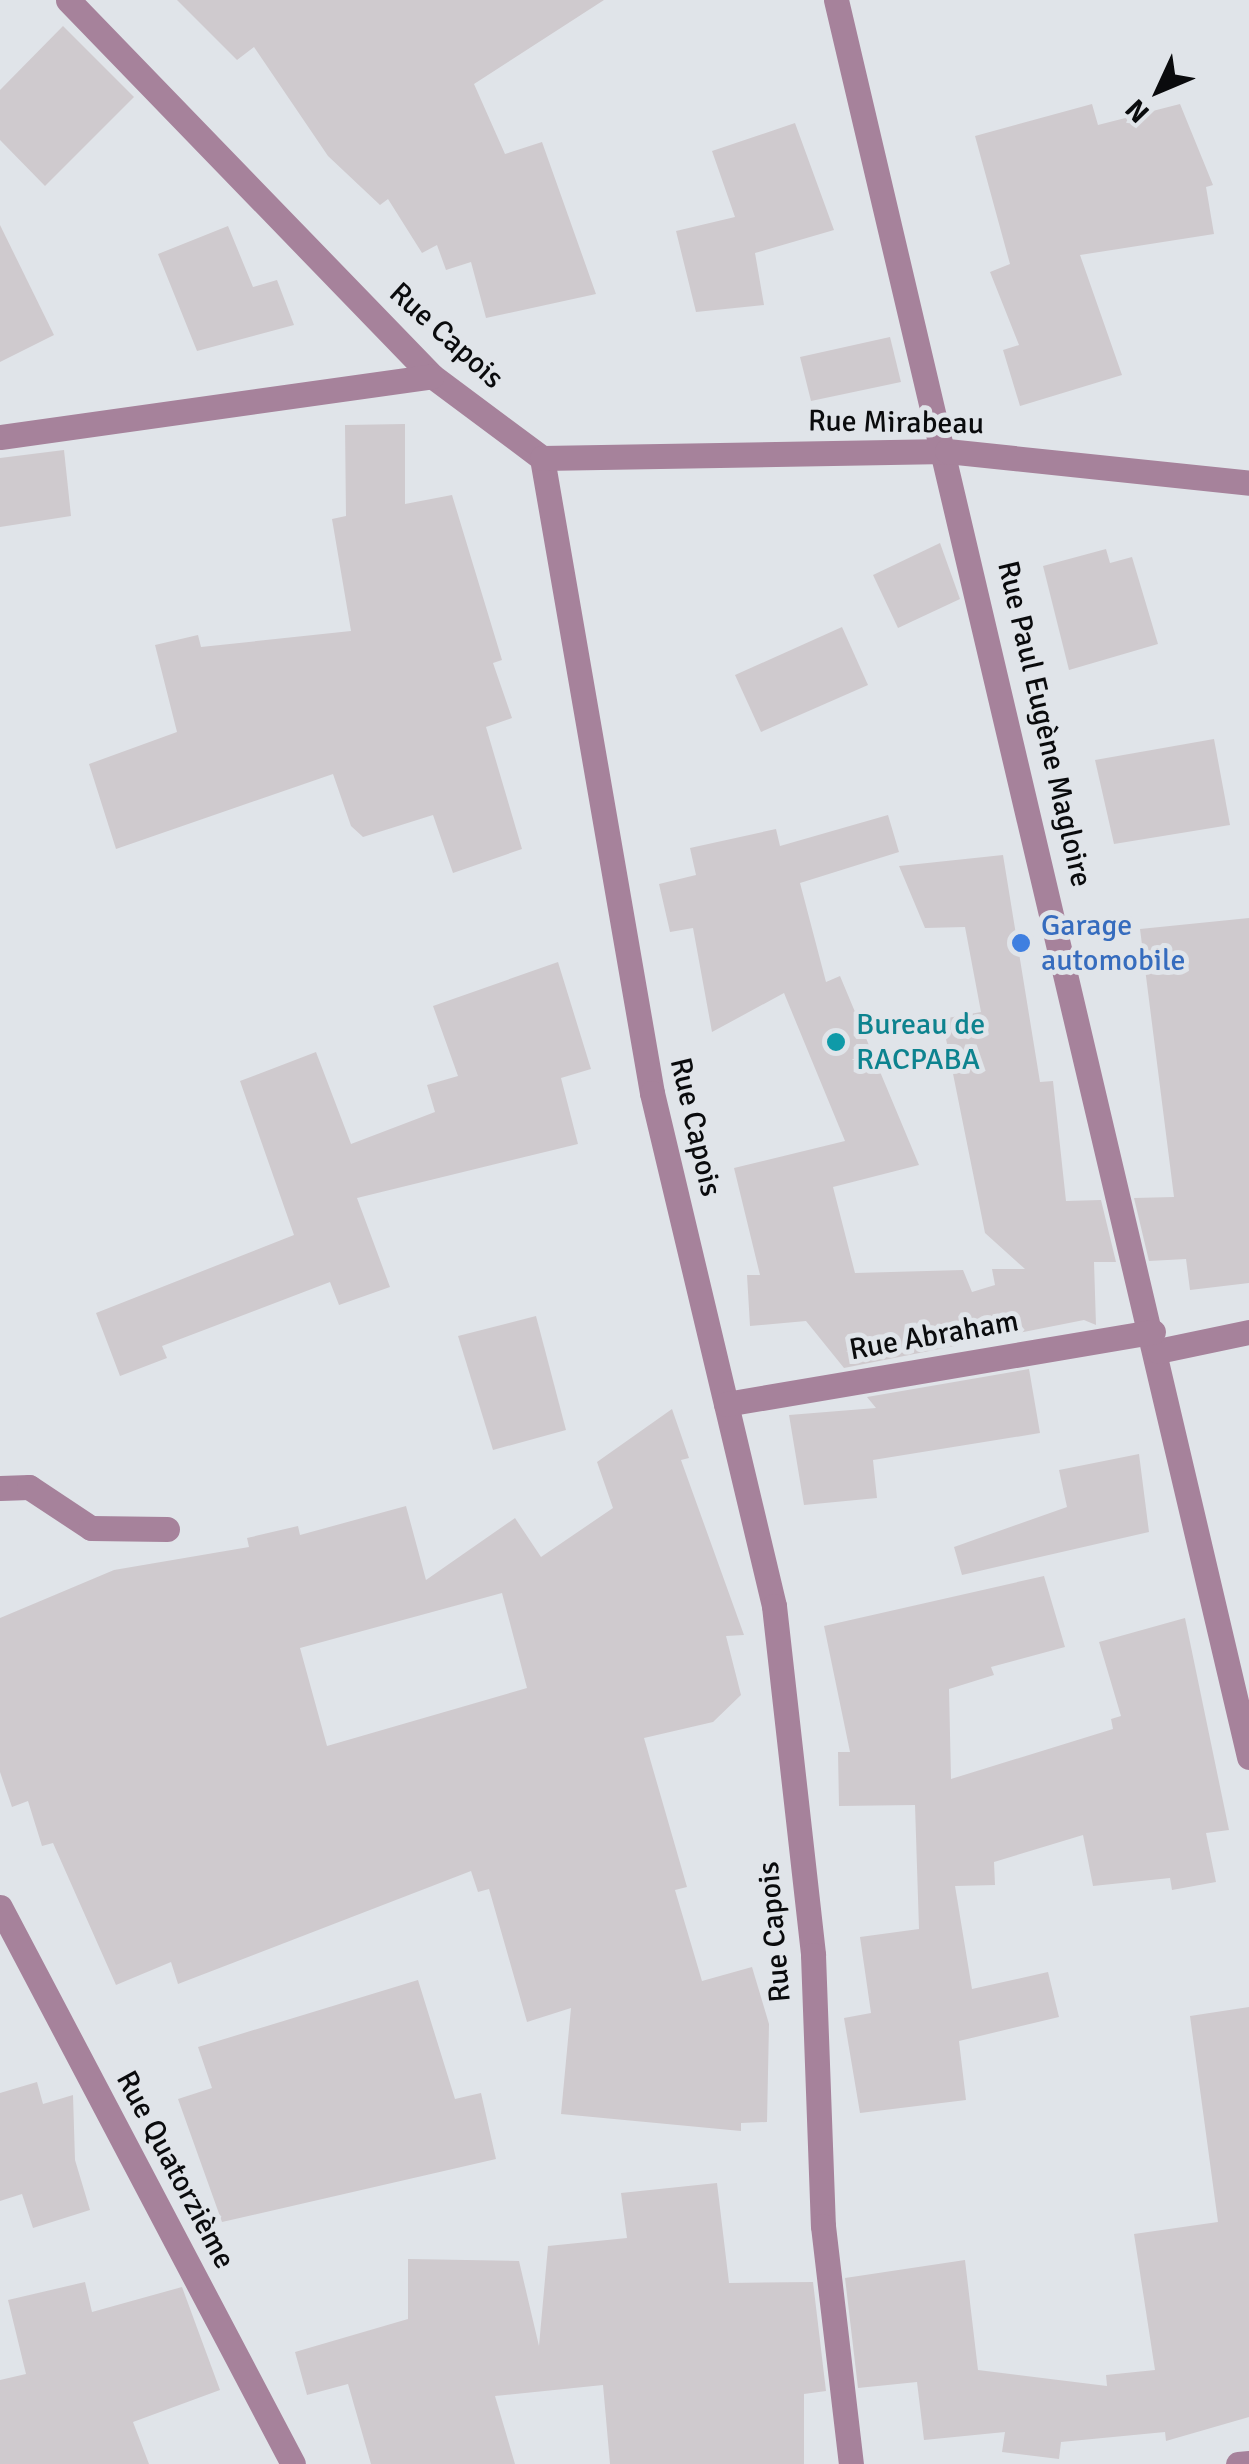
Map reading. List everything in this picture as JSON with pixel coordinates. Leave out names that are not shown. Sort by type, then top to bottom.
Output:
[{"type":"street","name":"Rue Capois","points":[[68,0],[432,376],[542,458],[642,1040],[774,1606],[813,1955],[822,2226],[852,2464]]},
{"type":"street","name":"Rue Paul Eugène Magloire","points":[[836,0],[947,451],[1249,1757]]},
{"type":"street","points":[[0,438],[432,376]]},
{"type":"street","name":"Rue Mirabeau","points":[[542,458],[947,451],[1249,483]]},
{"type":"street","name":"Rue Abraham","points":[[726,1404],[1155,1341],[1249,1332]]},
{"type":"street","points":[[0,1488],[29,1487],[91,1528],[167,1529]]},
{"type":"street","name":"Rue Quatorzième","points":[[0,1907],[293,2464]]},
{"type":"street","points":[[1238,2464],[1249,2463]]},
{"type":"building","points":[[177,0],[604,0],[474,84],[505,154],[542,142],[596,294],[486,318],[471,262],[446,270],[437,245],[422,253],[388,199],[380,205],[328,156],[254,47],[237,60]]},
{"type":"building","points":[[63,26],[134,97],[45,186],[0,140],[0,90]]},
{"type":"building","points":[[1092,104],[1098,125],[1180,104],[1213,185],[1206,187],[1214,234],[1080,255],[1122,375],[1020,406],[1003,350],[1019,345],[990,272],[1010,264],[975,136]]},
{"type":"building","points":[[795,123],[834,230],[755,253],[764,305],[696,312],[676,231],[735,217],[712,151]]},
{"type":"building","points":[[0,225],[54,335],[0,362]]},
{"type":"building","points":[[228,226],[253,287],[277,280],[294,325],[197,351],[158,254]]},
{"type":"building","points":[[890,337],[901,382],[811,401],[800,357]]},
{"type":"building","points":[[405,424],[405,504],[452,495],[502,660],[493,663],[512,718],[486,727],[522,849],[453,873],[433,815],[363,837],[351,826],[333,774],[116,849],[89,764],[177,732],[155,645],[198,635],[201,647],[351,631],[332,519],[346,516],[345,425]]},
{"type":"building","points":[[64,450],[71,516],[0,527],[0,458]]},
{"type":"building","points":[[940,543],[960,599],[898,628],[873,575]]},
{"type":"building","points":[[1106,549],[1110,563],[1132,557],[1158,644],[1069,670],[1043,566]]},
{"type":"building","points":[[842,627],[868,685],[761,732],[735,675]]},
{"type":"building","points":[[1214,739],[1230,825],[1114,844],[1095,760]]},
{"type":"building","points":[[888,815],[899,852],[800,883],[826,982],[840,976],[919,1165],[833,1187],[855,1273],[963,1270],[972,1292],[995,1285],[992,1269],[1025,1269],[985,1233],[942,1019],[981,1012],[965,927],[925,928],[899,866],[1003,855],[1040,1082],[1053,1081],[1066,1201],[1101,1200],[1116,1262],[1094,1262],[1096,1325],[1084,1320],[844,1368],[806,1321],[750,1326],[747,1275],[760,1275],[734,1168],[845,1141],[784,993],[712,1032],[693,928],[670,932],[659,884],[696,875],[690,848],[776,829],[780,846]]},
{"type":"building","points":[[1249,918],[1249,1283],[1190,1290],[1186,1259],[1149,1261],[1134,1198],[1174,1197],[1140,929]]},
{"type":"building","points":[[558,962],[591,1069],[561,1078],[578,1144],[357,1198],[390,1287],[339,1305],[330,1282],[162,1346],[167,1358],[120,1376],[96,1313],[294,1235],[240,1081],[316,1052],[351,1144],[435,1112],[427,1085],[458,1076],[433,1006]]},
{"type":"building","points":[[536,1316],[566,1430],[493,1450],[458,1336]]},
{"type":"building","points":[[1029,1369],[1040,1433],[873,1460],[877,1498],[804,1505],[789,1415],[876,1408],[867,1397]]},
{"type":"building","points":[[672,1409],[689,1458],[681,1460],[744,1635],[726,1636],[741,1695],[713,1722],[644,1738],[687,1887],[675,1890],[702,1981],[752,1967],[769,2024],[767,2122],[741,2123],[741,2131],[561,2114],[571,2008],[527,2022],[489,1889],[478,1892],[471,1871],[178,1984],[171,1962],[116,1985],[53,1843],[42,1846],[28,1801],[12,1807],[0,1772],[0,1618],[114,1570],[249,1547],[247,1538],[298,1526],[300,1535],[406,1506],[426,1580],[515,1518],[541,1557],[613,1508],[597,1462]],"holes":[[[502,1593],[527,1688],[327,1746],[300,1648]]]},
{"type":"building","points":[[1139,1454],[1149,1532],[962,1575],[954,1547],[1067,1507],[1059,1470]]},
{"type":"building","points":[[1044,1576],[1065,1647],[991,1667],[994,1675],[949,1689],[951,1779],[1113,1729],[1111,1719],[1121,1716],[1099,1642],[1185,1618],[1229,1830],[1206,1833],[1216,1882],[1172,1890],[1170,1878],[1093,1886],[1083,1835],[994,1862],[995,1885],[955,1886],[972,1989],[1048,1972],[1059,2017],[959,2041],[966,2100],[860,2113],[844,2018],[871,2013],[860,1937],[919,1929],[915,1805],[839,1806],[838,1752],[850,1752],[824,1626]]},
{"type":"building","points":[[418,1980],[455,2099],[481,2093],[496,2159],[222,2222],[178,2099],[212,2088],[198,2047]]},
{"type":"building","points":[[1249,2007],[1249,2417],[1166,2441],[1165,2432],[1061,2442],[1059,2459],[1002,2452],[1005,2432],[924,2440],[917,2382],[858,2388],[845,2278],[965,2260],[978,2370],[1107,2386],[1106,2375],[1155,2370],[1134,2234],[1218,2222],[1190,2016]]},
{"type":"building","points":[[37,2082],[43,2104],[73,2095],[75,2160],[90,2210],[33,2228],[22,2194],[0,2201],[0,2093]]},
{"type":"building","points":[[717,2183],[729,2283],[813,2282],[826,2391],[804,2394],[804,2464],[610,2464],[603,2385],[495,2396],[515,2464],[371,2464],[348,2384],[307,2395],[295,2352],[408,2319],[408,2259],[519,2261],[539,2346],[548,2246],[627,2238],[621,2193]]},
{"type":"building","points":[[85,2282],[92,2312],[182,2287],[220,2390],[133,2422],[149,2464],[0,2464],[0,2380],[26,2374],[8,2300]]},
{"type":"place","name":"Garage automobile","points":[[1021,943]]},
{"type":"place","name":"Bureau de RACPABA","points":[[836,1042]]}]
